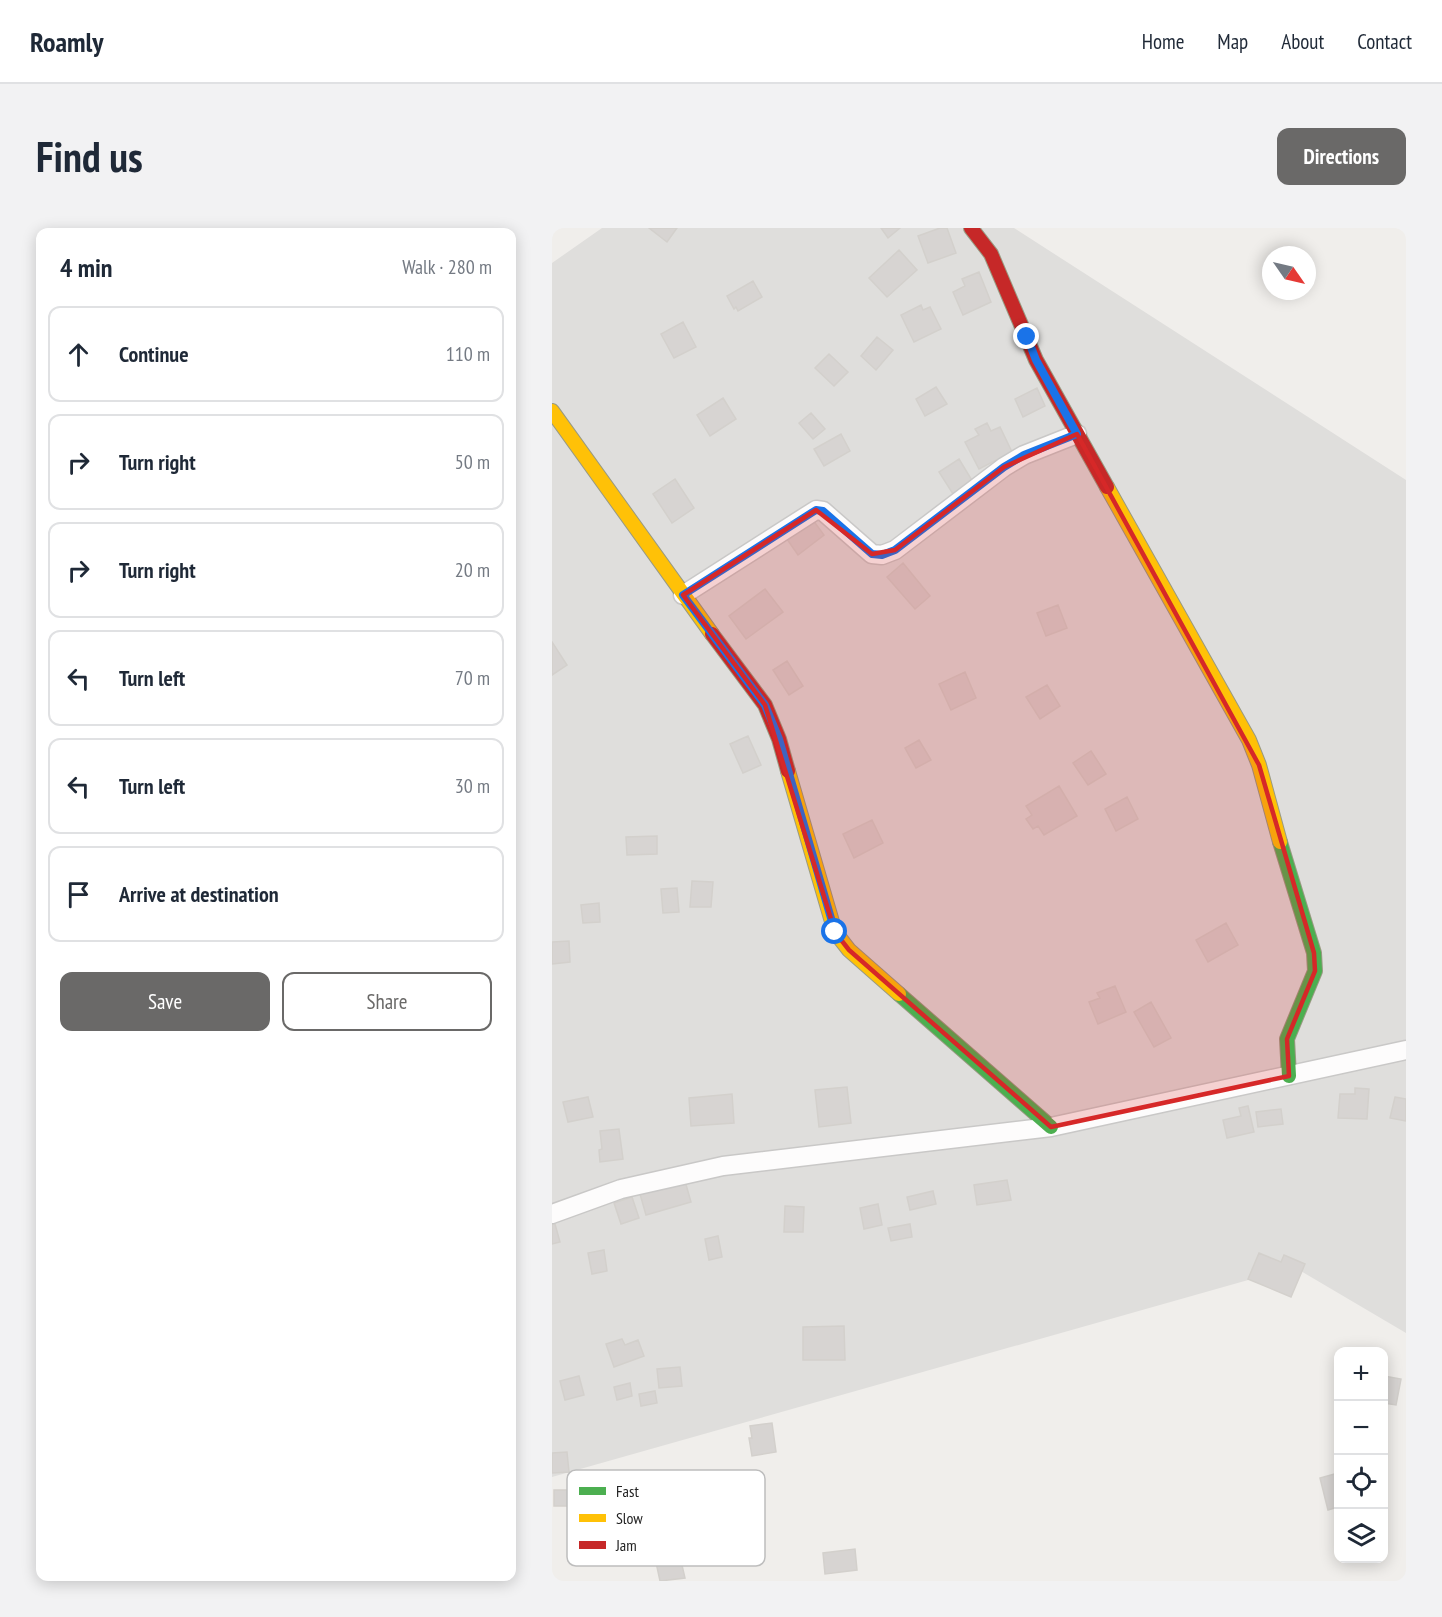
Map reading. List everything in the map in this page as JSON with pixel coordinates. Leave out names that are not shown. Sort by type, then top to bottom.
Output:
[{"type":"street","points":[[971,228],[991,254],[1036,360],[1249,740],[1259,765],[1314,953],[1315,971],[1287,1039],[1289,1076]]},
{"type":"street","points":[[552,411],[683,595],[765,705],[779,739],[835,932],[849,950],[1051,1128]]},
{"type":"street","points":[[683,595],[816,510],[823,511],[872,554],[882,555],[895,550],[1004,467],[1024,455],[1077,434]]},
{"type":"street","points":[[552,1214],[621,1189],[723,1166],[1051,1128],[1406,1050]]},
{"type":"highlighted area","points":[[1077,434],[1259,765],[1314,953],[1315,971],[1287,1039],[1289,1076],[1051,1127],[849,950],[835,932],[765,705],[683,595],[816,510],[872,554],[895,550],[1004,467]]},
{"type":"shaded area","points":[[602,228],[1014,228],[1406,480],[1406,1333],[1294,1267],[577,1470],[567,1470],[567,1473],[552,1477],[552,263]]},
{"type":"building","points":[[649,228],[677,228],[667,242]]},
{"type":"building","points":[[881,228],[900,228],[888,238]]},
{"type":"building","points":[[940,228],[947,228],[956,253],[928,263],[918,236]]},
{"type":"building","points":[[899,250],[917,270],[887,297],[869,278]]},
{"type":"building","points":[[979,272],[991,302],[963,315],[953,292],[965,286],[962,279]]},
{"type":"building","points":[[753,281],[762,297],[738,311],[736,307],[734,309],[727,296]]},
{"type":"building","points":[[921,305],[923,310],[930,307],[941,329],[914,342],[901,315]]},
{"type":"building","points":[[683,322],[696,347],[674,358],[661,334]]},
{"type":"building","points":[[877,337],[893,350],[876,370],[861,356]]},
{"type":"building","points":[[829,354],[848,372],[834,386],[815,368]]},
{"type":"building","points":[[936,387],[947,404],[925,416],[916,399]]},
{"type":"building","points":[[1037,388],[1045,406],[1023,417],[1015,399]]},
{"type":"building","points":[[723,398],[736,419],[710,436],[697,415]]},
{"type":"building","points":[[811,413],[825,429],[813,439],[799,423]]},
{"type":"building","points":[[987,423],[991,431],[1000,427],[1012,452],[979,469],[965,442],[979,435],[975,429]]},
{"type":"building","points":[[841,434],[850,451],[824,466],[814,449]]},
{"type":"building","points":[[959,459],[973,482],[953,494],[939,472]]},
{"type":"building","points":[[675,479],[694,508],[672,523],[653,494]]},
{"type":"building","points":[[810,516],[824,535],[798,555],[784,535]]},
{"type":"building","points":[[903,563],[930,596],[915,609],[887,577]]},
{"type":"building","points":[[765,589],[783,612],[746,639],[729,616]]},
{"type":"building","points":[[1058,605],[1067,628],[1046,636],[1037,613]]},
{"type":"building","points":[[552,642],[567,665],[552,675]]},
{"type":"building","points":[[787,661],[803,686],[789,695],[773,670]]},
{"type":"building","points":[[965,672],[976,698],[951,710],[939,684]]},
{"type":"building","points":[[1047,685],[1060,706],[1040,719],[1026,697]]},
{"type":"building","points":[[748,736],[761,765],[743,773],[730,744]]},
{"type":"building","points":[[919,740],[931,760],[916,768],[905,748]]},
{"type":"building","points":[[1091,751],[1106,774],[1088,785],[1073,763]]},
{"type":"building","points":[[1059,786],[1077,816],[1044,835],[1038,826],[1033,829],[1026,819],[1032,815],[1026,806]]},
{"type":"building","points":[[1127,797],[1138,819],[1116,831],[1105,809]]},
{"type":"building","points":[[872,820],[883,843],[854,858],[843,834]]},
{"type":"building","points":[[657,836],[657,854],[627,855],[626,837]]},
{"type":"building","points":[[692,881],[713,882],[711,907],[690,907]]},
{"type":"building","points":[[677,888],[679,912],[663,913],[661,889]]},
{"type":"building","points":[[599,903],[600,922],[583,923],[581,905]]},
{"type":"building","points":[[1226,923],[1238,945],[1208,962],[1196,940]]},
{"type":"building","points":[[569,941],[570,962],[552,964],[552,942]]},
{"type":"building","points":[[1115,986],[1126,1012],[1098,1024],[1089,1002],[1100,998],[1097,993]]},
{"type":"building","points":[[1151,1002],[1171,1038],[1154,1047],[1134,1012]]},
{"type":"building","points":[[847,1087],[851,1123],[819,1127],[815,1090]]},
{"type":"building","points":[[1355,1088],[1369,1089],[1367,1119],[1338,1118],[1340,1094],[1355,1094]]},
{"type":"building","points":[[732,1094],[734,1123],[691,1126],[689,1098]]},
{"type":"building","points":[[588,1097],[593,1117],[568,1122],[563,1102]]},
{"type":"building","points":[[1395,1097],[1406,1099],[1406,1121],[1390,1118]]},
{"type":"building","points":[[1248,1106],[1254,1132],[1227,1138],[1223,1120],[1241,1116],[1239,1108]]},
{"type":"building","points":[[1281,1109],[1283,1124],[1258,1127],[1256,1112]]},
{"type":"building","points":[[619,1129],[623,1159],[600,1162],[599,1150],[602,1149],[600,1131]]},
{"type":"building","points":[[1007,1180],[1011,1200],[977,1205],[974,1185]]},
{"type":"building","points":[[685,1181],[691,1202],[646,1215],[640,1194]]},
{"type":"building","points":[[933,1191],[936,1204],[910,1210],[907,1197]]},
{"type":"building","points":[[632,1197],[639,1218],[621,1224],[614,1203]]},
{"type":"building","points":[[878,1204],[882,1225],[864,1229],[860,1208]]},
{"type":"building","points":[[785,1206],[804,1207],[803,1232],[784,1232]]},
{"type":"building","points":[[552,1224],[555,1224],[560,1242],[552,1244]]},
{"type":"building","points":[[910,1224],[912,1237],[891,1241],[888,1228]]},
{"type":"building","points":[[718,1236],[722,1257],[709,1260],[705,1239]]},
{"type":"building","points":[[604,1250],[607,1271],[592,1274],[588,1253]]},
{"type":"building","points":[[1259,1253],[1281,1262],[1284,1255],[1305,1264],[1291,1297],[1248,1279]]},
{"type":"building","points":[[844,1326],[845,1360],[803,1360],[803,1327]]},
{"type":"building","points":[[622,1339],[625,1345],[638,1340],[644,1356],[614,1367],[606,1344]]},
{"type":"building","points":[[680,1367],[682,1386],[659,1388],[657,1369]]},
{"type":"building","points":[[579,1376],[584,1395],[565,1400],[560,1381]]},
{"type":"building","points":[[1388,1377],[1401,1379],[1396,1405],[1388,1404]]},
{"type":"building","points":[[630,1383],[632,1396],[617,1400],[614,1387]]},
{"type":"building","points":[[655,1391],[657,1403],[641,1406],[639,1394]]},
{"type":"building","points":[[772,1423],[776,1452],[752,1456],[750,1426]]},
{"type":"building","points":[[567,1452],[567,1472],[552,1473],[552,1453]]},
{"type":"building","points":[[1334,1474],[1334,1508],[1328,1510],[1320,1478]]},
{"type":"building","points":[[554,1490],[567,1490],[567,1506],[554,1506]]},
{"type":"building","points":[[855,1549],[857,1570],[825,1574],[823,1553]]},
{"type":"building","points":[[657,1566],[682,1566],[685,1578],[660,1581]]},
{"type":"traffic: fast","points":[[1280,842],[1314,953],[1315,971],[1287,1039],[1289,1076]]},
{"type":"traffic: fast","points":[[899,994],[1051,1127]]},
{"type":"traffic: slow","points":[[552,411],[712,634]]},
{"type":"traffic: slow","points":[[1107,487],[1249,740],[1259,765],[1280,842]]},
{"type":"traffic: slow","points":[[788,771],[835,932],[849,950],[899,994]]},
{"type":"traffic: jam","points":[[971,228],[991,254],[1036,360],[1107,487]]},
{"type":"traffic: jam","points":[[712,634],[765,705],[779,739],[788,771]]},
{"type":"route","points":[[835,932],[779,739],[765,705],[683,595],[816,510],[823,511],[872,554],[882,555],[895,550],[1004,467],[1024,455],[1077,434],[1036,360],[1027,337]]}]
